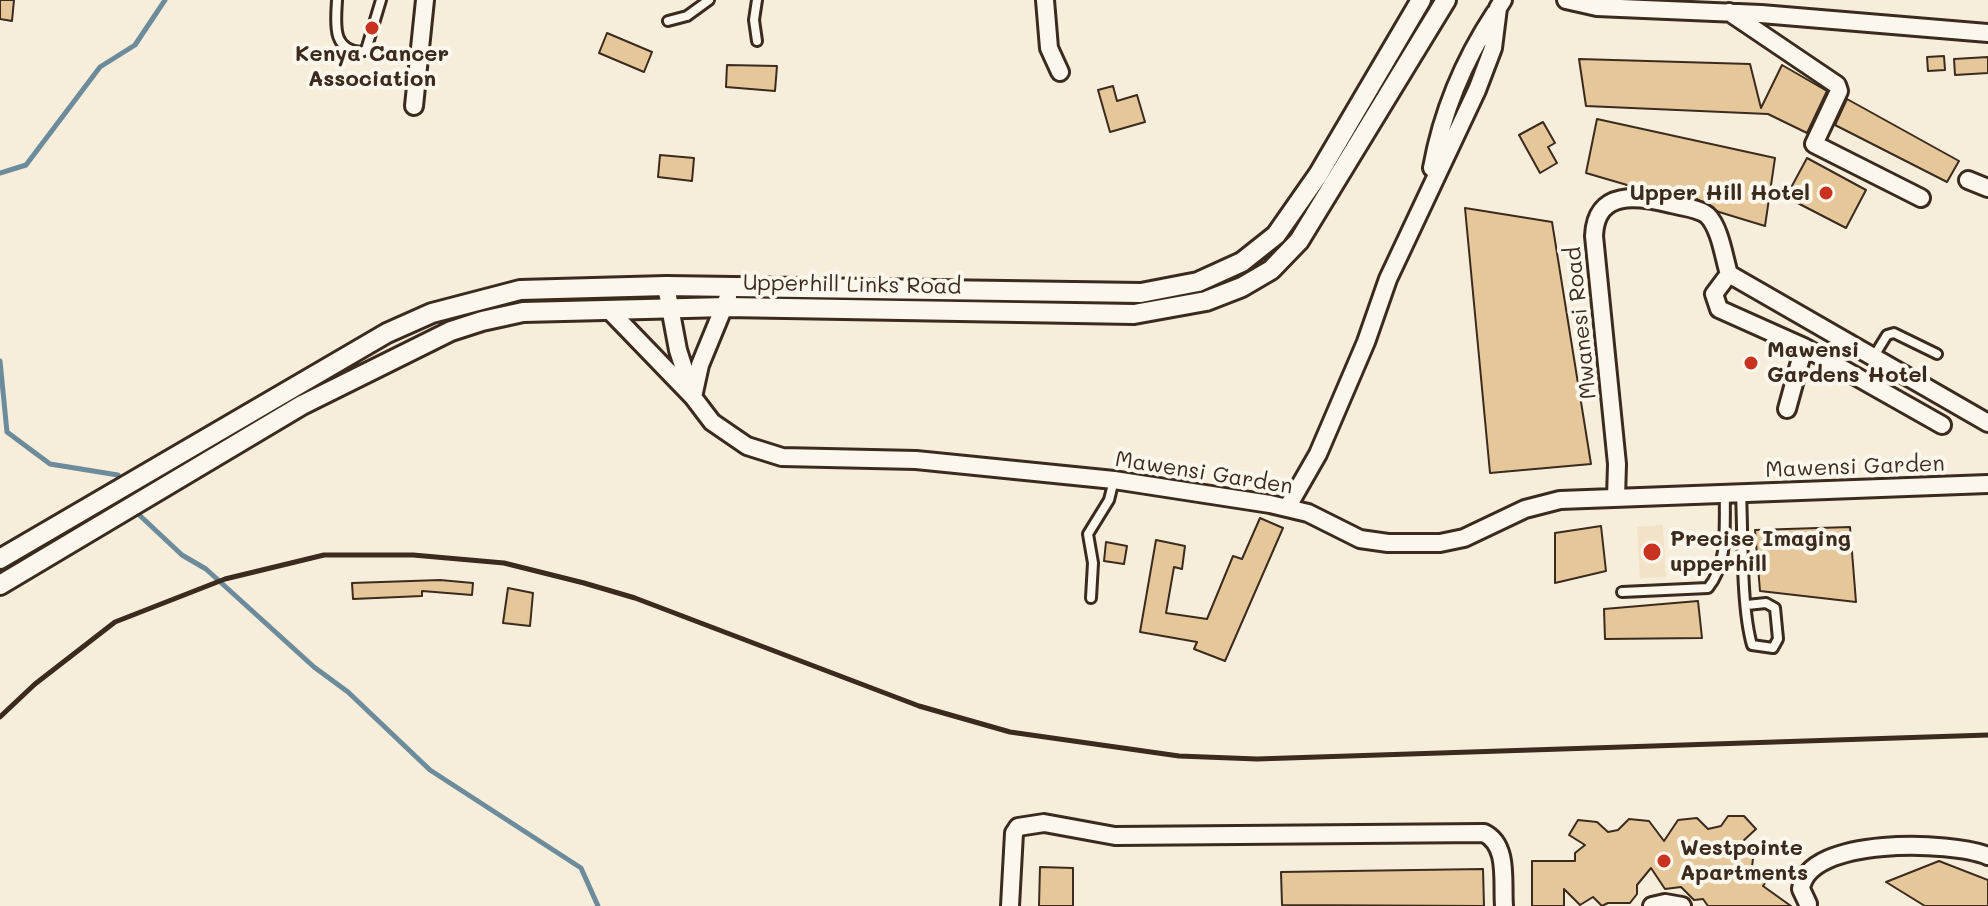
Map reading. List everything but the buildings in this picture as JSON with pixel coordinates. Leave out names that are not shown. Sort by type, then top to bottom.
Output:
[{"type":"street","points":[[414,106],[425,0]]},
{"type":"street","points":[[1045,0],[1049,48],[1060,72]]},
{"type":"street","name":"Upperhill Links Road","points":[[90,519],[104,499],[290,387],[387,333],[432,313],[520,290],[666,286],[1141,293],[1198,282],[1242,262],[1276,235],[1318,175],[1421,0]]},
{"type":"street","name":"Upperhill Links Road","points":[[90,519],[118,514],[302,405],[451,331],[523,312],[727,307],[1134,314],[1206,301],[1242,287],[1271,270],[1317,217],[1446,0]]},
{"type":"street","points":[[1566,0],[1597,7],[1727,11],[1988,33]]},
{"type":"street","points":[[1287,508],[1318,454],[1366,342],[1388,279],[1477,90],[1493,48],[1500,4]]},
{"type":"street","points":[[1727,11],[1837,85],[1839,91],[1814,144],[1921,198]]},
{"type":"street","points":[[1968,180],[1988,188]]},
{"type":"street","name":"Mwanesi Road","points":[[1616,498],[1617,464],[1594,236],[1596,219],[1613,201],[1626,196],[1701,211],[1712,222],[1729,274]]},
{"type":"street","points":[[1942,425],[1804,347],[1719,309],[1714,294],[1729,274],[1988,423]]},
{"type":"street","points":[[666,286],[668,309],[693,397]]},
{"type":"street","points":[[693,397],[700,365],[727,307],[729,287]]},
{"type":"street","name":"Mawensi Garden","points":[[608,309],[693,397],[712,422],[747,446],[782,457],[930,461],[1114,480],[1308,513],[1360,539],[1440,543],[1464,538],[1525,509],[1560,500],[1988,484]]},
{"type":"street","points":[[1787,409],[1804,347]]},
{"type":"street","points":[[0,559],[90,519]]},
{"type":"street","points":[[0,585],[90,519]]},
{"type":"street","points":[[1010,906],[1014,833],[1018,827],[1044,823],[1115,836],[1484,833],[1493,837],[1501,852],[1504,906]]},
{"type":"street","points":[[1808,904],[1801,889],[1807,873],[1830,857],[1857,849],[1941,847],[1988,856]]},
{"type":"street","points":[[1652,906],[1665,903],[1682,906]]},
{"type":"lane","points":[[337,0],[335,30],[339,40],[345,47],[361,52],[366,50],[381,0]]},
{"type":"lane","points":[[668,21],[687,16],[709,0]]},
{"type":"lane","points":[[757,0],[754,20],[757,41]]},
{"type":"lane","points":[[1873,357],[1887,335],[1894,333],[1937,354]]},
{"type":"lane","points":[[1091,598],[1093,563],[1088,534],[1109,500],[1114,480]]},
{"type":"lane","points":[[1622,592],[1708,588],[1718,575],[1733,493]]},
{"type":"lane","points":[[1733,493],[1747,605],[1752,645],[1773,648],[1778,639],[1775,608],[1766,603],[1747,605]]},
{"type":"shaded area","name":"Precise Imaging upperhill","points":[[1663,525],[1666,577],[1640,578],[1637,527]]},
{"type":"waterway","points":[[0,173],[26,165],[100,67],[135,45],[165,0]]},
{"type":"waterway","points":[[0,361],[7,432],[50,464],[118,475],[130,503]]},
{"type":"waterway","points":[[135,511],[182,555],[206,569],[314,667],[348,692],[430,770],[581,868],[598,906]]},
{"type":"railway","points":[[0,717],[35,684],[115,622],[225,579],[324,555],[413,555],[504,563],[635,598],[919,706],[1010,732],[1179,756],[1257,759],[1988,735]]},
{"type":"place","name":"Kenya Cancer Association","points":[[372,28]]},
{"type":"place","name":"Upper Hill Hotel","points":[[1826,193]]},
{"type":"place","name":"Mawensi Gardens Hotel","points":[[1751,363]]},
{"type":"place","name":"Precise Imaging upperhill","points":[[1652,552]]},
{"type":"place","name":"Westpointe Apartments","points":[[1664,861]]}]
